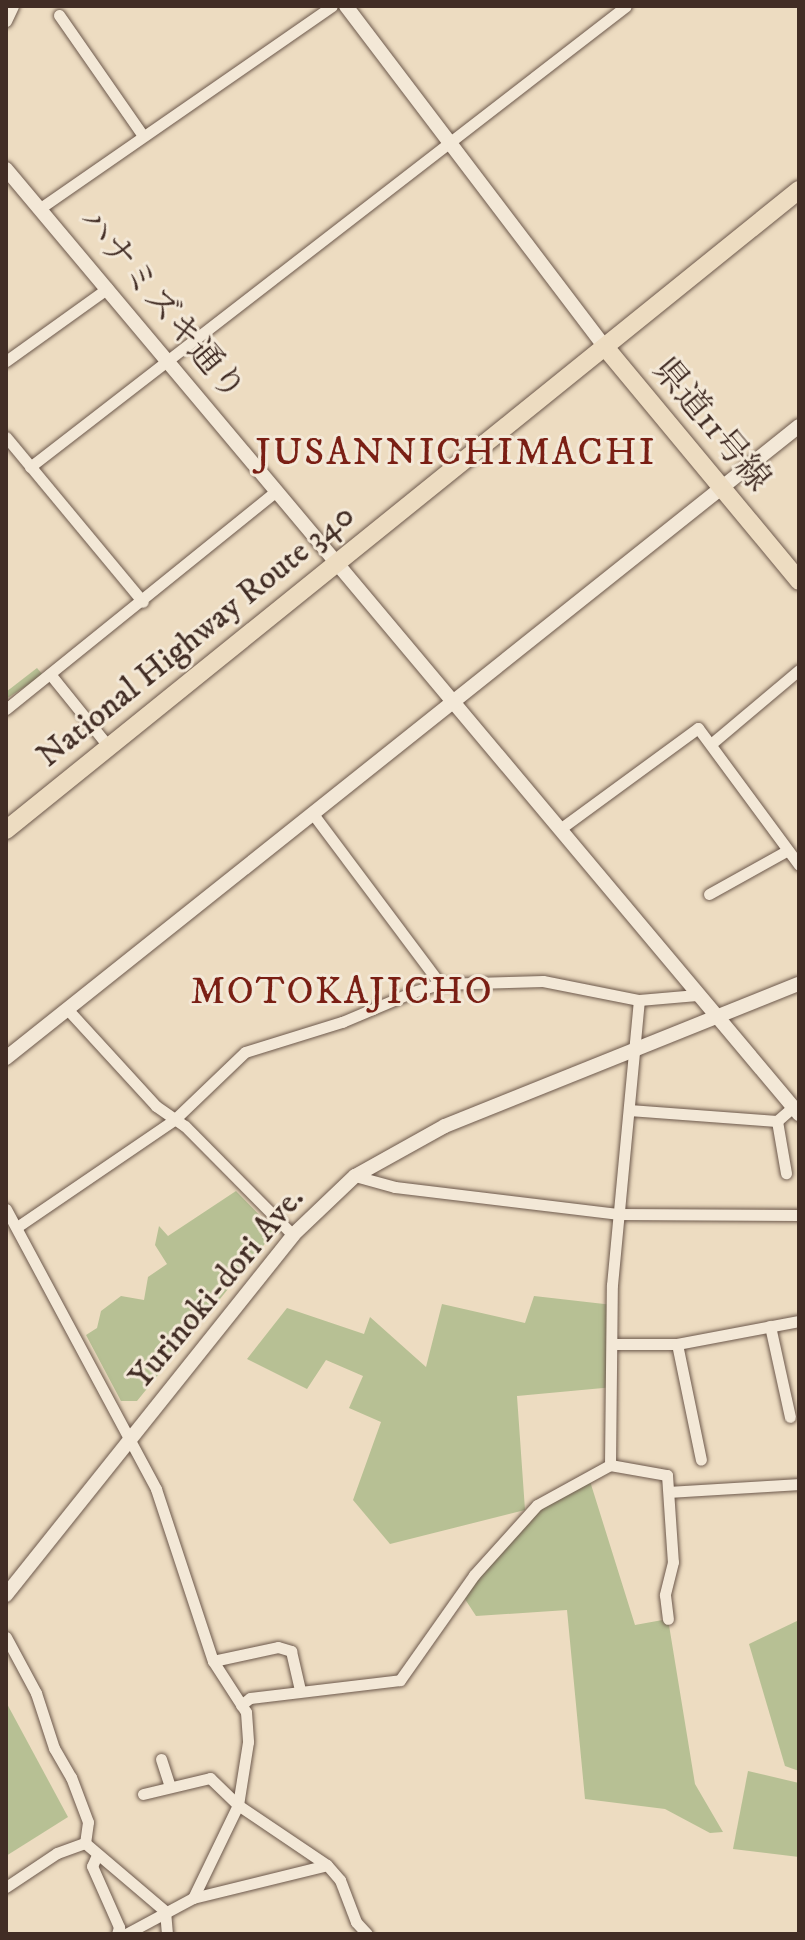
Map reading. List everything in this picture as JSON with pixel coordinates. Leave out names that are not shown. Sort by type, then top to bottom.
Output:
[{"type":"main road","name":"National Highway Route 340","points":[[6,830],[799,190]]},
{"type":"main road","name":"県道11号線","points":[[605,347],[799,581]]},
{"type":"street","points":[[6,21],[13,6]]},
{"type":"street","points":[[39,209],[332,6]]},
{"type":"street","points":[[346,6],[605,347]]},
{"type":"street","points":[[30,467],[451,144],[621,7]]},
{"type":"street","points":[[59,15],[143,136]]},
{"type":"street","name":"ハナミズキ通り","points":[[6,169],[336,564],[455,700],[796,1111]]},
{"type":"street","points":[[6,361],[108,288]]},
{"type":"street","points":[[6,1058],[723,490],[799,426]]},
{"type":"street","points":[[7,441],[143,602]]},
{"type":"street","points":[[6,709],[143,602],[276,491]]},
{"type":"street","points":[[711,744],[799,670]]},
{"type":"street","points":[[50,674],[109,747]]},
{"type":"street","points":[[560,829],[698,728],[799,865]]},
{"type":"street","points":[[313,814],[440,984]]},
{"type":"street","points":[[709,894],[788,850]]},
{"type":"street","points":[[17,1227],[174,1120],[245,1052],[440,984],[543,981],[639,1000],[697,995]]},
{"type":"street","name":"Yurinoki-dori Ave.","points":[[6,1595],[293,1235],[355,1176],[445,1126],[799,984]]},
{"type":"street","points":[[610,1465],[617,1214],[639,1000]]},
{"type":"street","points":[[69,1011],[174,1120],[293,1235]]},
{"type":"street","points":[[629,1110],[777,1121],[796,1111]]},
{"type":"street","points":[[777,1121],[786,1173]]},
{"type":"street","points":[[355,1176],[395,1187],[617,1214],[799,1215]]},
{"type":"street","points":[[7,1211],[156,1489],[213,1661],[241,1705],[248,1742],[238,1805],[193,1898]]},
{"type":"street","points":[[615,1344],[677,1344],[799,1321]]},
{"type":"street","points":[[770,1326],[790,1417]]},
{"type":"street","points":[[677,1344],[701,1460]]},
{"type":"street","points":[[241,1705],[250,1698],[300,1690],[400,1680],[474,1575],[537,1505],[610,1465],[667,1475],[673,1562],[665,1595],[668,1619]]},
{"type":"street","points":[[669,1492],[799,1484]]},
{"type":"street","points":[[6,1637],[36,1693],[54,1748],[71,1777],[88,1822],[85,1843]]},
{"type":"street","points":[[213,1661],[278,1647],[291,1651],[300,1690]]},
{"type":"street","points":[[161,1759],[170,1787]]},
{"type":"street","points":[[143,1794],[210,1778],[238,1805],[327,1865],[340,1880],[356,1922],[367,1934]]},
{"type":"street","points":[[85,1843],[165,1911],[167,1934]]},
{"type":"street","points":[[6,1887],[57,1853],[85,1843]]},
{"type":"street","points":[[97,1855],[92,1866],[119,1927],[117,1934]]},
{"type":"street","points":[[126,1934],[193,1898],[327,1865]]},
{"type":"green space","points":[[37,668],[43,675],[6,699],[6,692]]},
{"type":"green space","points":[[236,1191],[272,1228],[272,1235],[137,1401],[121,1401],[86,1335],[97,1328],[101,1311],[121,1296],[144,1300],[148,1277],[167,1264],[155,1245],[159,1226],[168,1236]]},
{"type":"green space","points":[[534,1296],[613,1305],[614,1387],[517,1396],[525,1510],[390,1544],[353,1500],[381,1422],[349,1408],[363,1376],[326,1360],[307,1389],[247,1359],[287,1308],[364,1334],[370,1317],[426,1367],[442,1304],[525,1323]]},
{"type":"green space","points":[[589,1478],[635,1625],[668,1619],[695,1784],[723,1832],[710,1833],[665,1809],[585,1799],[567,1610],[476,1616],[461,1593],[537,1505]]},
{"type":"green space","points":[[799,1620],[799,1771],[785,1766],[749,1644]]},
{"type":"green space","points":[[6,1702],[68,1817],[6,1856]]},
{"type":"green space","points":[[748,1771],[799,1783],[799,1857],[733,1849]]},
{"type":"district","name":"JUSANNICHIMACHI","points":[[456,454]]},
{"type":"district","name":"MOTOKAJICHO","points":[[342,993]]}]
